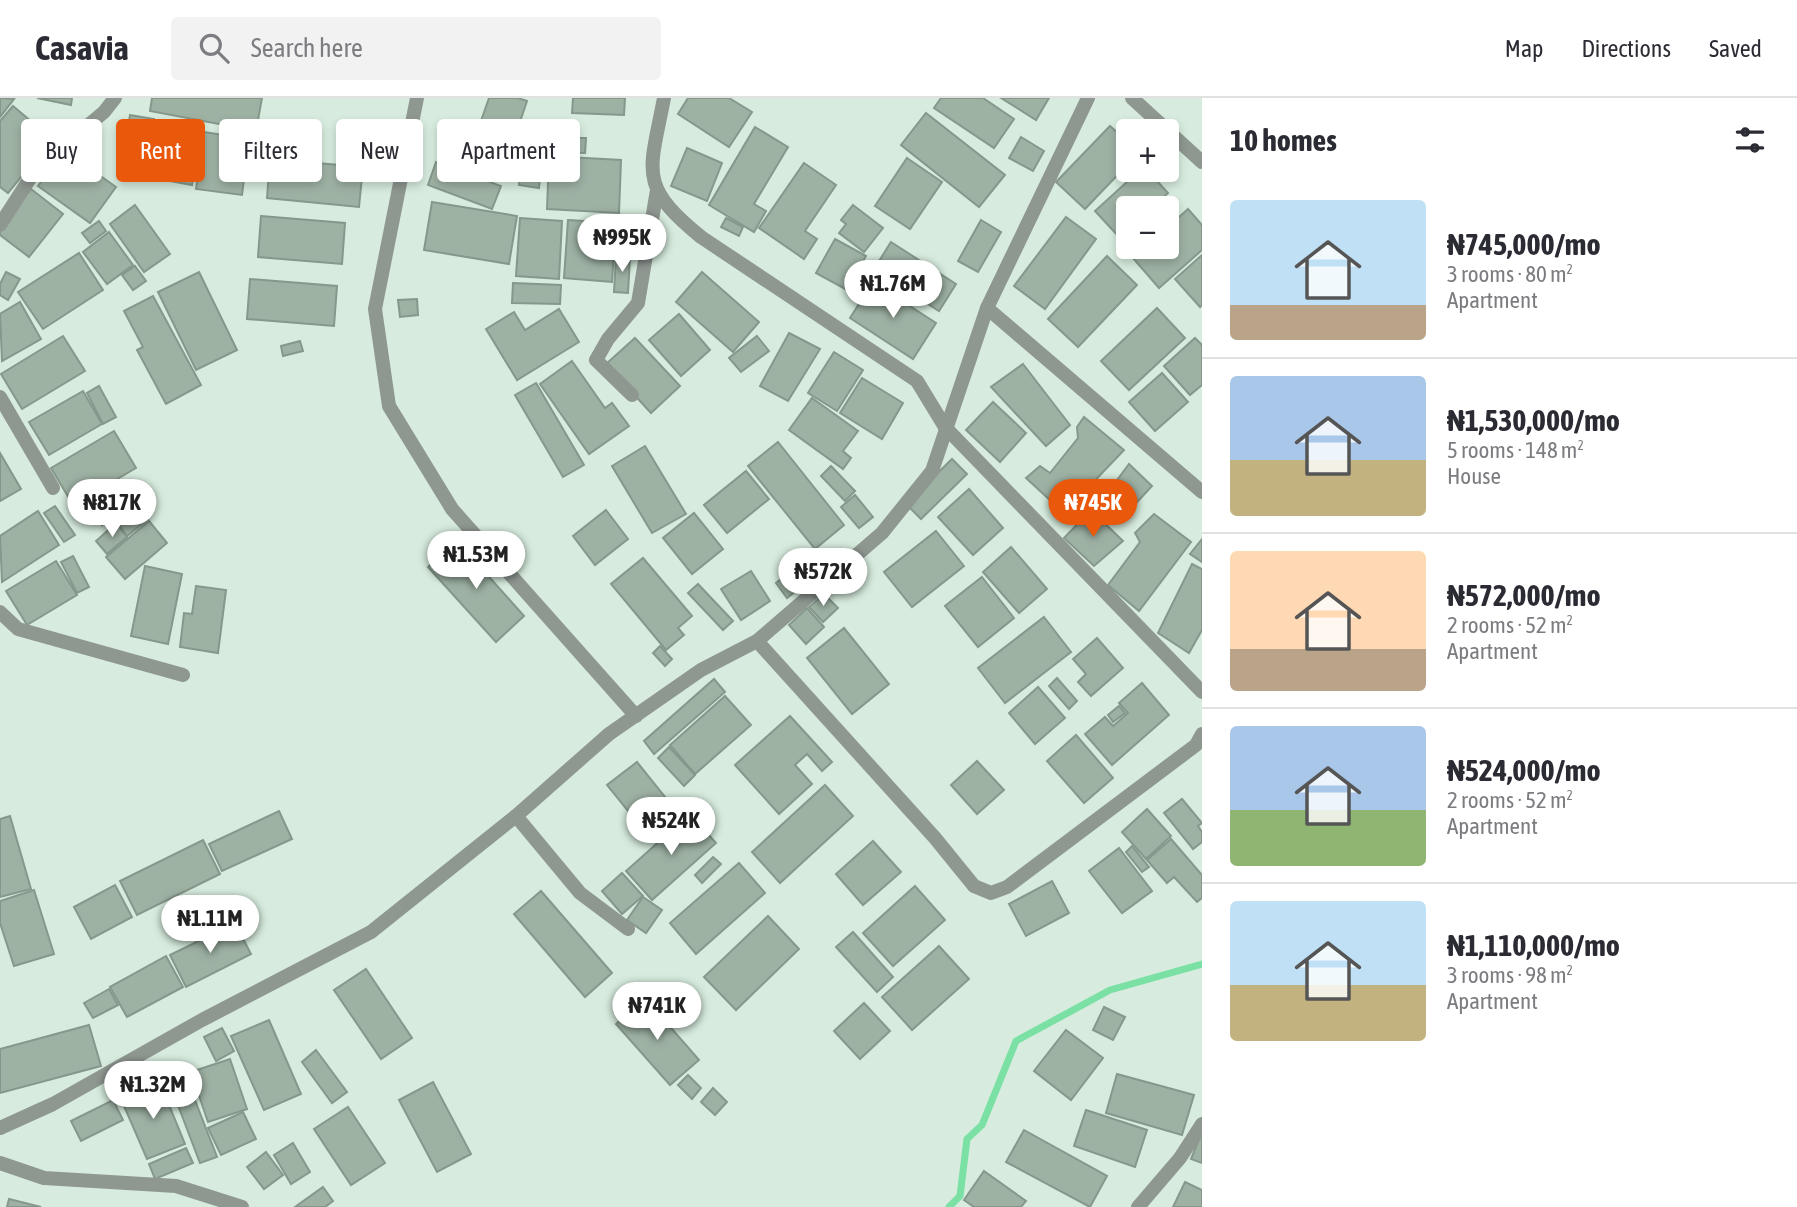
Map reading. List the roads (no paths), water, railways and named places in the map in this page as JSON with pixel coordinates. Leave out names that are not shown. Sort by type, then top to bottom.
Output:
[{"type":"street","points":[[0,225],[36,169],[104,112],[115,98]]},
{"type":"street","points":[[417,98],[375,309],[389,406],[452,509],[636,716]]},
{"type":"street","points":[[664,98],[650,170],[657,190],[677,216],[701,237],[917,381],[945,427],[1202,692]]},
{"type":"street","points":[[0,1128],[53,1104],[202,1020],[371,932],[516,816],[609,734],[701,670],[757,640],[882,533],[932,471],[987,308],[1088,98]]},
{"type":"street","points":[[1132,98],[1202,162]]},
{"type":"street","points":[[632,396],[596,360],[608,339],[638,303],[657,190]]},
{"type":"street","points":[[987,308],[1202,492]]},
{"type":"street","points":[[0,397],[53,488]]},
{"type":"street","points":[[0,611],[18,629],[183,675]]},
{"type":"street","points":[[757,640],[935,838],[974,886],[991,893],[1007,887],[1196,745],[1202,734]]},
{"type":"street","points":[[516,816],[580,893],[628,929]]},
{"type":"street","points":[[1138,1207],[1180,1158],[1202,1124]]},
{"type":"street","points":[[0,1163],[44,1178],[176,1186],[242,1207]]},
{"type":"waterway","points":[[949,1207],[960,1196],[967,1139],[982,1125],[1016,1041],[1110,990],[1202,964]]}]
